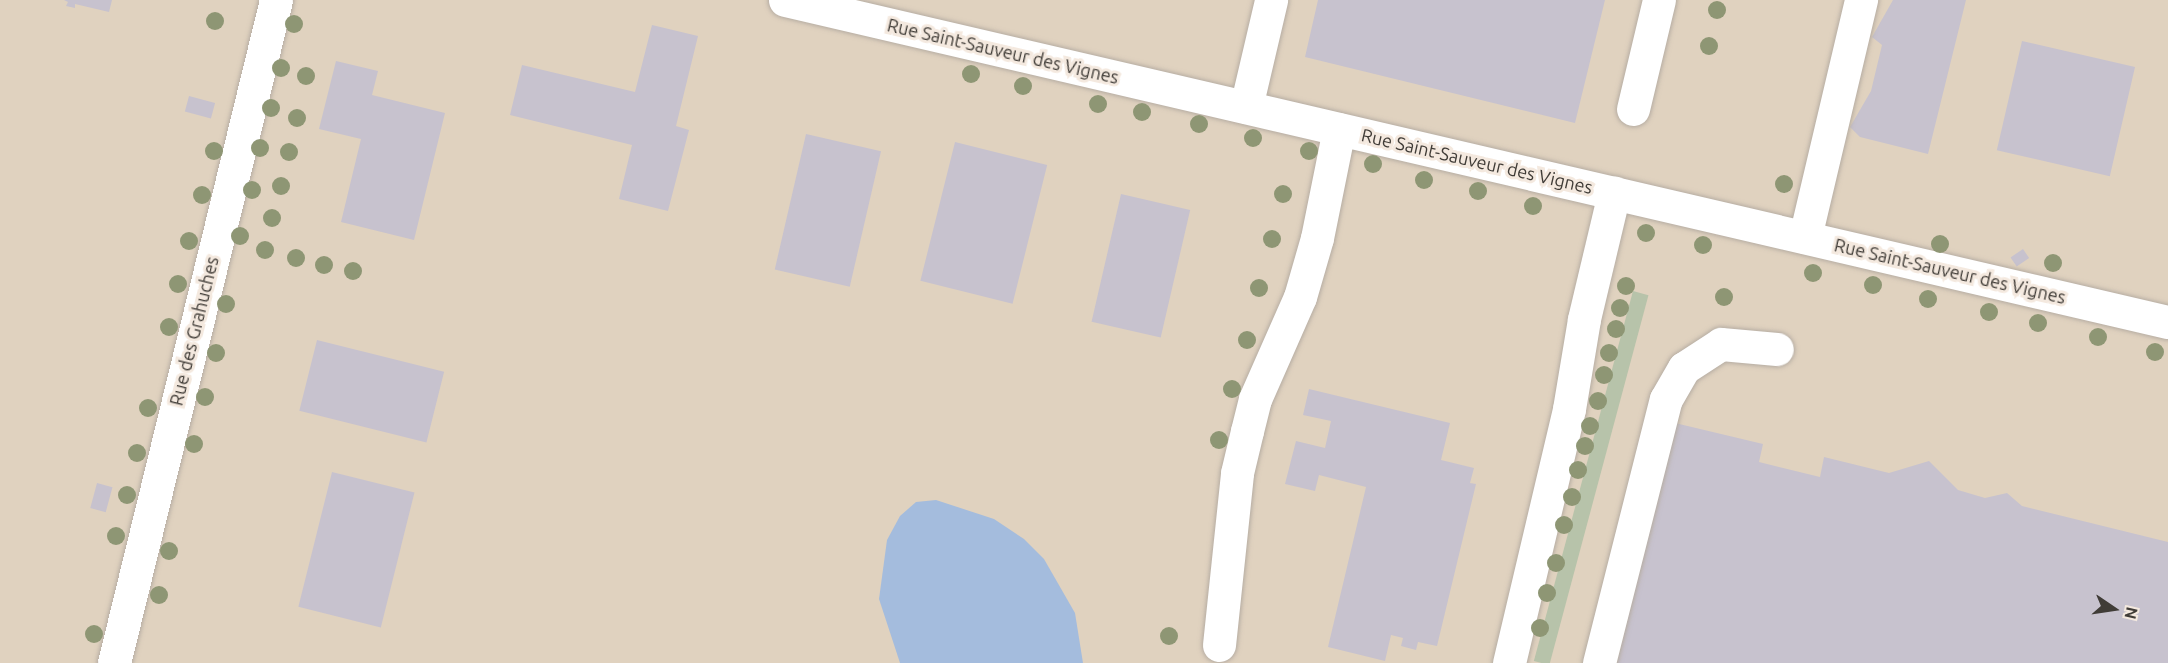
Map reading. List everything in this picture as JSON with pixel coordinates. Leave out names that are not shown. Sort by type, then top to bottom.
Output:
[{"type":"street","name":"Rue des Grahuches","points":[[114,663],[276,0]]},
{"type":"street","name":"Rue Saint-Sauveur des Vignes","points":[[785,0],[2168,322]]},
{"type":"street","points":[[1246,107],[1271,0]]},
{"type":"street","points":[[1633,109],[1659,0]]},
{"type":"street","points":[[1805,237],[1861,0]]},
{"type":"street","points":[[1219,645],[1239,462],[1255,399],[1300,297],[1317,238],[1339,129]]},
{"type":"street","points":[[1509,663],[1569,409],[1584,319],[1614,193]]},
{"type":"street","points":[[1599,663],[1665,399],[1684,368],[1721,344],[1777,349]]},
{"type":"shaded area","points":[[0,0],[2168,0],[2168,663],[0,663]]},
{"type":"green space","points":[[1633,291],[1648,295],[1550,663],[1534,661]]},
{"type":"water","points":[[936,500],[994,519],[1024,539],[1044,559],[1075,613],[1083,663],[900,663],[879,599],[887,540],[900,516],[916,502]]},
{"type":"building","points":[[64,0],[112,0],[109,12],[75,4],[75,8],[66,6],[68,2]]},
{"type":"building","points":[[1318,0],[1605,0],[1575,123],[1305,57]]},
{"type":"building","points":[[1893,0],[1966,0],[1928,154],[1860,137],[1850,127],[1871,91],[1882,45],[1872,37]]},
{"type":"building","points":[[652,25],[698,36],[676,126],[689,130],[668,211],[619,199],[632,145],[510,115],[522,65],[635,92]]},
{"type":"building","points":[[2022,41],[2135,67],[2110,176],[1997,150]]},
{"type":"building","points":[[336,61],[378,71],[372,95],[445,113],[414,240],[341,222],[361,139],[319,129]]},
{"type":"building","points":[[189,96],[215,103],[211,118],[185,111]]},
{"type":"building","points":[[806,134],[881,151],[850,287],[775,269]]},
{"type":"building","points":[[955,142],[1047,165],[1013,304],[920,281]]},
{"type":"building","points":[[1121,194],[1190,210],[1161,338],[1092,322]]},
{"type":"building","points":[[2023,249],[2029,258],[2017,267],[2011,257]]},
{"type":"building","points":[[317,340],[444,372],[426,443],[299,411]]},
{"type":"building","points":[[1309,389],[1450,423],[1441,460],[1474,468],[1470,483],[1476,484],[1437,646],[1418,642],[1416,650],[1401,646],[1403,638],[1391,635],[1385,661],[1328,647],[1366,487],[1319,475],[1315,491],[1285,484],[1296,441],[1325,448],[1331,421],[1303,415]]},
{"type":"building","points":[[1675,423],[1763,444],[1759,462],[1820,477],[1824,457],[1889,473],[1929,461],[1958,490],[1985,498],[2007,493],[2022,506],[2168,542],[2168,663],[1617,663]]},
{"type":"building","points":[[332,472],[414,493],[381,627],[298,607]]},
{"type":"building","points":[[97,483],[112,487],[106,512],[90,508]]}]
